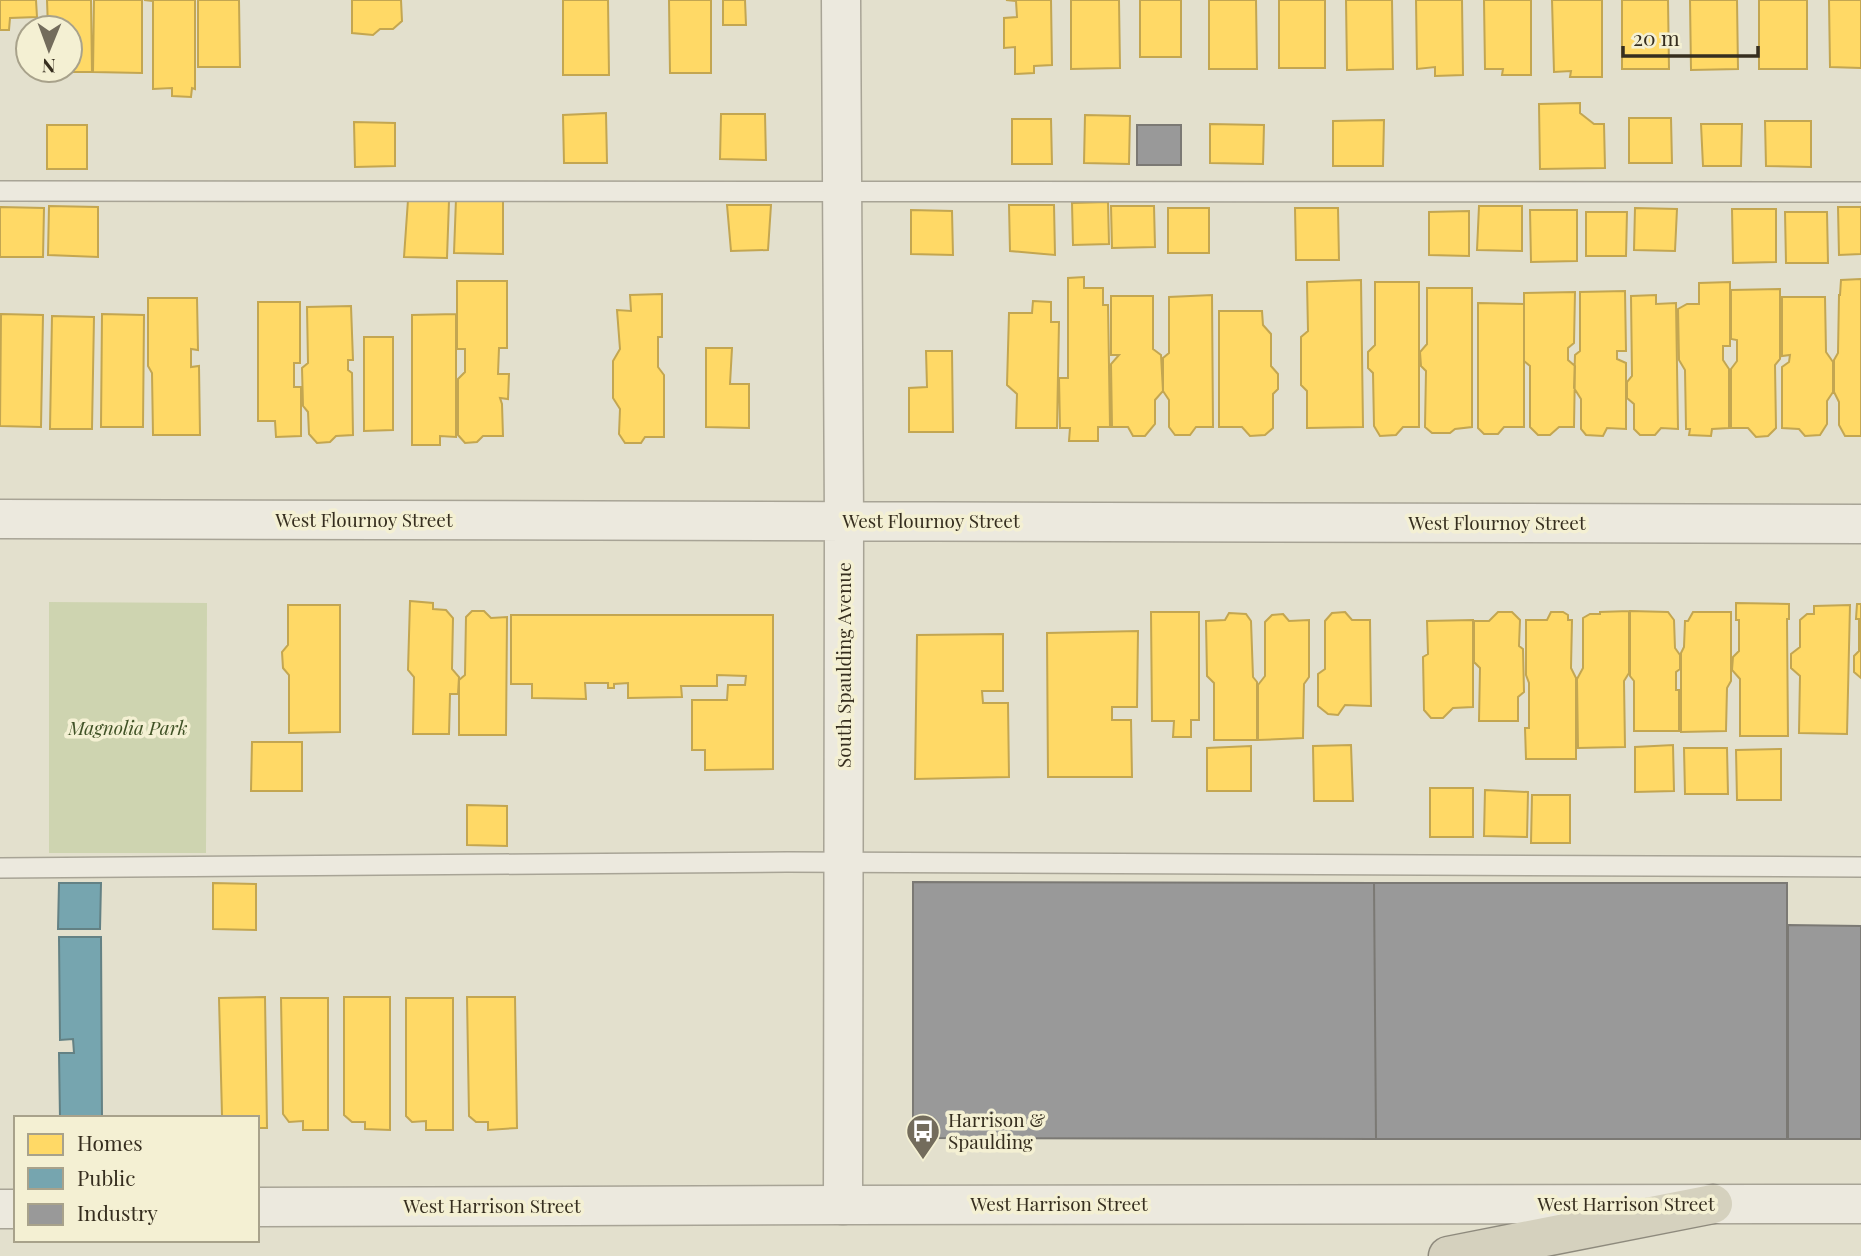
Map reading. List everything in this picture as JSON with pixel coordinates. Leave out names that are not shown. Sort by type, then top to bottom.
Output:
[{"type":"highway","points":[[1448,1256],[1713,1204]]},
{"type":"street","name":"South Spaulding Avenue","points":[[841,0],[844,521],[843,1205]]},
{"type":"street","name":"West Flournoy Street","points":[[0,519],[1861,524]]},
{"type":"street","name":"West Harrison Street","points":[[259,1208],[1861,1204]]},
{"type":"lane","points":[[0,191],[1861,192]]},
{"type":"lane","points":[[0,868],[844,862],[1861,867]]},
{"type":"green space","name":"Magnolia Park","points":[[49,602],[207,603],[206,853],[49,853]]},
{"type":"building: Homes","points":[[0,0],[36,0],[37,14],[14,14],[14,18],[10,18],[9,30],[0,30]]},
{"type":"building: Homes","points":[[47,0],[91,0],[92,72],[84,72],[84,14],[48,14]]},
{"type":"building: Homes","points":[[94,0],[142,0],[142,73],[93,72]]},
{"type":"building: Homes","points":[[144,0],[195,0],[195,89],[192,88],[191,97],[172,96],[172,88],[153,89],[153,1]]},
{"type":"building: Homes","points":[[198,0],[239,0],[240,67],[198,67]]},
{"type":"building: Homes","points":[[352,0],[401,0],[402,21],[393,29],[380,29],[373,35],[352,33]]},
{"type":"building: Homes","points":[[563,0],[608,0],[609,75],[563,75]]},
{"type":"building: Homes","points":[[669,0],[711,0],[711,73],[670,73]]},
{"type":"building: Homes","points":[[723,0],[745,0],[746,25],[723,25]]},
{"type":"building: Homes","points":[[1006,0],[1051,0],[1052,65],[1034,66],[1034,73],[1015,74],[1015,47],[1004,48],[1004,18],[1017,17],[1016,1]]},
{"type":"building: Homes","points":[[1071,0],[1119,0],[1120,68],[1071,69]]},
{"type":"building: Homes","points":[[1140,0],[1181,0],[1181,57],[1140,57]]},
{"type":"building: Homes","points":[[1209,0],[1256,0],[1257,69],[1209,69]]},
{"type":"building: Homes","points":[[1279,0],[1325,0],[1325,68],[1279,68]]},
{"type":"building: Homes","points":[[1346,0],[1392,0],[1393,69],[1347,70]]},
{"type":"building: Homes","points":[[1416,0],[1462,0],[1463,75],[1435,76],[1435,67],[1417,69]]},
{"type":"building: Homes","points":[[1484,0],[1531,0],[1531,75],[1502,75],[1503,69],[1485,69]]},
{"type":"building: Homes","points":[[1552,0],[1602,0],[1602,77],[1570,77],[1571,71],[1554,72]]},
{"type":"building: Homes","points":[[1622,0],[1668,0],[1669,69],[1622,69]]},
{"type":"building: Homes","points":[[1690,0],[1737,0],[1738,69],[1691,70]]},
{"type":"building: Homes","points":[[1759,0],[1807,0],[1807,69],[1759,69]]},
{"type":"building: Homes","points":[[1829,0],[1861,0],[1861,68],[1830,67]]},
{"type":"building: Homes","points":[[1580,103],[1580,113],[1594,124],[1604,124],[1605,168],[1540,169],[1539,104]]},
{"type":"building: Homes","points":[[606,113],[607,163],[564,163],[563,115]]},
{"type":"building: Homes","points":[[721,114],[765,114],[766,160],[720,159]]},
{"type":"building: Homes","points":[[1085,115],[1130,116],[1129,164],[1084,163]]},
{"type":"building: Homes","points":[[1629,118],[1671,118],[1672,163],[1629,163]]},
{"type":"building: Homes","points":[[1012,119],[1051,119],[1052,164],[1012,164]]},
{"type":"building: Homes","points":[[1384,120],[1383,166],[1333,166],[1333,121]]},
{"type":"building: Homes","points":[[1765,121],[1811,121],[1811,167],[1766,166]]},
{"type":"building: Homes","points":[[354,122],[395,123],[395,166],[355,167]]},
{"type":"building: Homes","points":[[1210,124],[1264,125],[1263,164],[1210,163]]},
{"type":"building: Homes","points":[[1701,124],[1742,124],[1741,166],[1703,166]]},
{"type":"building: Homes","points":[[47,125],[87,125],[87,169],[47,169]]},
{"type":"building: Homes","points":[[456,199],[503,201],[503,254],[454,253]]},
{"type":"building: Homes","points":[[408,200],[449,201],[447,258],[404,257]]},
{"type":"building: Homes","points":[[1108,202],[1109,244],[1073,245],[1072,203]]},
{"type":"building: Homes","points":[[727,205],[771,205],[768,250],[731,251]]},
{"type":"building: Homes","points":[[1009,205],[1054,205],[1055,255],[1010,251]]},
{"type":"building: Homes","points":[[49,206],[98,207],[98,257],[48,255]]},
{"type":"building: Homes","points":[[1111,206],[1154,206],[1155,247],[1112,248]]},
{"type":"building: Homes","points":[[1479,206],[1522,206],[1522,251],[1477,250]]},
{"type":"building: Homes","points":[[0,207],[44,208],[43,257],[0,257]]},
{"type":"building: Homes","points":[[1838,207],[1861,207],[1861,254],[1839,255]]},
{"type":"building: Homes","points":[[1168,208],[1209,208],[1209,253],[1168,253]]},
{"type":"building: Homes","points":[[1295,208],[1338,208],[1339,260],[1296,260]]},
{"type":"building: Homes","points":[[1635,208],[1677,209],[1675,251],[1634,250]]},
{"type":"building: Homes","points":[[1732,209],[1776,209],[1776,262],[1733,263]]},
{"type":"building: Homes","points":[[911,210],[952,211],[953,255],[911,254]]},
{"type":"building: Homes","points":[[1530,210],[1577,210],[1577,261],[1531,262]]},
{"type":"building: Homes","points":[[1469,211],[1469,256],[1429,255],[1429,212]]},
{"type":"building: Homes","points":[[1586,212],[1627,212],[1626,256],[1586,256]]},
{"type":"building: Homes","points":[[1785,212],[1827,212],[1828,263],[1786,263]]},
{"type":"building: Homes","points":[[1084,277],[1084,288],[1103,288],[1103,305],[1108,305],[1110,427],[1098,427],[1098,441],[1069,441],[1070,428],[1060,428],[1059,378],[1068,378],[1068,278]]},
{"type":"building: Homes","points":[[1861,279],[1861,436],[1845,436],[1839,425],[1839,402],[1834,392],[1839,295],[1841,280]]},
{"type":"building: Homes","points":[[1361,280],[1363,427],[1307,428],[1307,391],[1301,385],[1301,337],[1308,331],[1307,282]]},
{"type":"building: Homes","points":[[457,281],[507,281],[507,348],[499,348],[498,374],[509,374],[508,399],[500,398],[503,436],[483,436],[477,442],[465,443],[458,435],[458,379],[465,372],[465,349],[457,349]]},
{"type":"building: Homes","points":[[1375,282],[1419,282],[1419,427],[1403,427],[1396,435],[1380,436],[1374,426],[1373,373],[1368,368],[1368,352],[1375,345]]},
{"type":"building: Homes","points":[[1730,282],[1730,346],[1723,346],[1723,360],[1729,369],[1729,428],[1712,429],[1711,436],[1689,435],[1690,429],[1686,429],[1685,370],[1679,360],[1678,309],[1687,304],[1699,304],[1699,283]]},
{"type":"building: Homes","points":[[1427,288],[1472,288],[1472,427],[1455,429],[1450,433],[1432,433],[1425,427],[1426,371],[1421,366],[1420,352],[1427,344]]},
{"type":"building: Homes","points":[[1780,289],[1780,359],[1775,365],[1776,428],[1768,436],[1756,437],[1748,428],[1731,428],[1731,369],[1737,361],[1737,340],[1731,339],[1731,290]]},
{"type":"building: Homes","points":[[1625,291],[1626,351],[1617,351],[1617,359],[1626,363],[1626,429],[1607,428],[1603,436],[1586,435],[1581,429],[1581,399],[1574,388],[1575,355],[1580,351],[1580,292]]},
{"type":"building: Homes","points":[[1575,292],[1574,343],[1568,348],[1568,360],[1575,366],[1574,427],[1559,427],[1550,435],[1538,435],[1530,427],[1530,366],[1524,361],[1524,293]]},
{"type":"building: Homes","points":[[662,294],[662,337],[658,337],[658,367],[664,375],[664,437],[645,437],[641,443],[625,443],[619,434],[620,409],[613,398],[613,361],[620,349],[617,310],[631,311],[630,295]]},
{"type":"building: Homes","points":[[1212,295],[1213,427],[1196,427],[1190,435],[1175,435],[1169,427],[1169,400],[1163,391],[1163,358],[1169,353],[1169,297]]},
{"type":"building: Homes","points":[[1656,295],[1656,304],[1676,303],[1678,429],[1661,428],[1655,435],[1640,435],[1634,429],[1634,404],[1627,398],[1627,382],[1632,376],[1631,296]]},
{"type":"building: Homes","points":[[1111,296],[1153,296],[1153,349],[1161,355],[1163,391],[1155,400],[1155,424],[1145,436],[1133,436],[1128,427],[1112,427],[1111,364],[1119,355],[1111,355]]},
{"type":"building: Homes","points":[[1782,297],[1825,297],[1826,352],[1833,362],[1833,392],[1827,401],[1827,424],[1820,435],[1805,436],[1799,429],[1782,428],[1782,367],[1789,362],[1790,355],[1782,356]]},
{"type":"building: Homes","points":[[148,298],[197,298],[198,350],[191,349],[191,367],[199,366],[200,435],[153,435],[152,373],[148,366]]},
{"type":"building: Homes","points":[[1033,301],[1051,302],[1051,322],[1059,322],[1057,428],[1016,428],[1017,394],[1007,385],[1009,313],[1032,313]]},
{"type":"building: Homes","points":[[258,302],[300,302],[300,363],[294,363],[294,387],[301,387],[301,436],[276,437],[275,421],[258,421]]},
{"type":"building: Homes","points":[[1478,303],[1524,304],[1524,427],[1504,427],[1498,434],[1484,434],[1478,428]]},
{"type":"building: Homes","points":[[351,306],[353,360],[348,360],[348,370],[352,373],[353,435],[336,436],[330,442],[317,443],[309,434],[308,412],[303,406],[302,368],[308,363],[307,307]]},
{"type":"building: Homes","points":[[1219,311],[1262,311],[1263,325],[1271,334],[1271,366],[1278,374],[1278,389],[1273,394],[1273,428],[1265,435],[1250,436],[1242,427],[1219,427]]},
{"type":"building: Homes","points":[[1,314],[43,315],[41,427],[0,426]]},
{"type":"building: Homes","points":[[102,314],[144,315],[143,427],[101,427]]},
{"type":"building: Homes","points":[[456,314],[456,437],[440,436],[440,445],[412,445],[412,315]]},
{"type":"building: Homes","points":[[52,316],[94,317],[92,429],[50,429]]},
{"type":"building: Homes","points":[[364,337],[393,337],[393,430],[364,431]]},
{"type":"building: Homes","points":[[706,348],[732,348],[730,384],[749,384],[749,428],[706,427]]},
{"type":"building: Homes","points":[[926,351],[952,351],[953,432],[909,432],[909,388],[927,387]]},
{"type":"building: Homes","points":[[410,601],[433,603],[433,609],[446,610],[453,618],[452,669],[459,677],[458,694],[450,694],[449,734],[413,734],[414,677],[408,670]]},
{"type":"building: Homes","points":[[1736,603],[1789,604],[1788,736],[1740,736],[1740,679],[1732,670],[1733,657],[1739,651]]},
{"type":"building: Homes","points":[[1857,604],[1861,604],[1861,678],[1854,672],[1854,656],[1859,651]]},
{"type":"building: Homes","points":[[288,605],[340,605],[340,732],[289,733],[289,675],[283,668],[282,652],[288,645]]},
{"type":"building: Homes","points":[[1850,605],[1847,734],[1799,733],[1800,676],[1791,668],[1791,654],[1800,647],[1800,620],[1807,614],[1814,614],[1814,606]]},
{"type":"building: Homes","points":[[472,611],[484,611],[491,618],[507,617],[506,735],[459,735],[459,680],[465,675],[466,617]]},
{"type":"building: Homes","points":[[1629,611],[1629,673],[1624,681],[1625,747],[1578,748],[1577,679],[1583,668],[1583,618],[1600,612]]},
{"type":"building: Homes","points":[[1630,611],[1668,612],[1674,620],[1675,648],[1680,655],[1680,669],[1676,672],[1679,731],[1634,731],[1634,681],[1630,676]]},
{"type":"building: Homes","points":[[1151,612],[1199,612],[1199,720],[1191,720],[1191,737],[1173,737],[1174,721],[1152,721]]},
{"type":"building: Homes","points":[[1345,612],[1352,620],[1370,620],[1371,706],[1345,705],[1338,715],[1328,714],[1318,706],[1318,674],[1325,669],[1325,621],[1332,613]]},
{"type":"building: Homes","points":[[1498,612],[1512,612],[1520,620],[1519,646],[1523,649],[1524,692],[1518,697],[1518,721],[1479,721],[1480,668],[1474,662],[1474,621],[1489,621]]},
{"type":"building: Homes","points":[[1551,612],[1563,612],[1568,615],[1568,620],[1572,620],[1571,668],[1576,678],[1576,759],[1526,759],[1525,728],[1529,728],[1529,683],[1526,675],[1526,620],[1547,620]]},
{"type":"building: Homes","points":[[1693,612],[1731,612],[1731,681],[1727,688],[1726,731],[1681,732],[1681,653],[1684,647],[1685,621],[1688,621]]},
{"type":"building: Homes","points":[[1229,613],[1246,614],[1251,621],[1253,677],[1257,682],[1257,740],[1214,740],[1214,683],[1207,676],[1206,621],[1225,620]]},
{"type":"building: Homes","points":[[1283,614],[1289,621],[1309,620],[1309,677],[1304,684],[1303,738],[1258,740],[1258,685],[1265,676],[1265,622],[1272,615]]},
{"type":"building: Homes","points":[[511,615],[773,615],[773,769],[705,770],[705,750],[692,750],[692,700],[727,700],[728,685],[745,685],[746,676],[717,675],[717,686],[681,686],[682,697],[628,698],[628,683],[614,684],[614,688],[608,688],[608,683],[585,683],[586,699],[532,698],[532,684],[511,684]]},
{"type":"building: Homes","points":[[1473,620],[1473,707],[1453,708],[1443,718],[1431,718],[1424,710],[1423,657],[1428,654],[1427,621]]},
{"type":"building: Homes","points":[[1138,631],[1137,707],[1112,707],[1112,720],[1131,720],[1132,777],[1048,777],[1047,633]]},
{"type":"building: Homes","points":[[1003,634],[1003,691],[982,691],[983,703],[1008,703],[1009,777],[915,779],[917,635]]},
{"type":"building: Homes","points":[[252,742],[302,742],[302,791],[251,791]]},
{"type":"building: Homes","points":[[1351,745],[1353,801],[1314,801],[1313,746]]},
{"type":"building: Homes","points":[[1673,745],[1674,791],[1635,792],[1635,747]]},
{"type":"building: Homes","points":[[1251,746],[1251,791],[1207,791],[1207,748]]},
{"type":"building: Homes","points":[[1684,748],[1727,748],[1728,794],[1685,794]]},
{"type":"building: Homes","points":[[1781,749],[1781,800],[1737,800],[1736,750]]},
{"type":"building: Homes","points":[[1430,788],[1473,788],[1473,837],[1430,837]]},
{"type":"building: Homes","points":[[1485,790],[1528,792],[1527,837],[1484,836]]},
{"type":"building: Homes","points":[[1532,795],[1570,795],[1570,843],[1531,843]]},
{"type":"building: Homes","points":[[467,805],[507,806],[507,846],[467,845]]},
{"type":"building: Homes","points":[[213,883],[256,884],[256,930],[213,929]]},
{"type":"building: Homes","points":[[265,997],[267,1128],[259,1128],[259,1116],[222,1115],[219,998]]},
{"type":"building: Homes","points":[[344,997],[390,997],[390,1130],[365,1129],[365,1122],[352,1122],[344,1115]]},
{"type":"building: Homes","points":[[467,997],[515,997],[517,1128],[488,1130],[488,1122],[476,1122],[469,1116]]},
{"type":"building: Homes","points":[[281,998],[328,998],[328,1130],[303,1130],[303,1121],[289,1122],[283,1114]]},
{"type":"building: Homes","points":[[406,998],[453,998],[453,1130],[426,1130],[426,1121],[412,1122],[406,1116]]},
{"type":"building: Public","points":[[59,883],[101,883],[100,929],[58,929]]},
{"type":"building: Public","points":[[59,937],[101,937],[102,1116],[60,1116],[59,1053],[74,1053],[73,1039],[60,1040]]},
{"type":"building: Industry","points":[[1137,125],[1181,125],[1181,165],[1137,165]]},
{"type":"building: Industry","points":[[913,882],[1374,883],[1376,1139],[913,1138]]},
{"type":"building: Industry","points":[[1374,883],[1787,883],[1787,1139],[1376,1139]]},
{"type":"building: Industry","points":[[1788,925],[1861,926],[1861,1139],[1788,1139]]},
{"type":"place","name":"Harrison & Spaulding","points":[[923,1161]]}]
